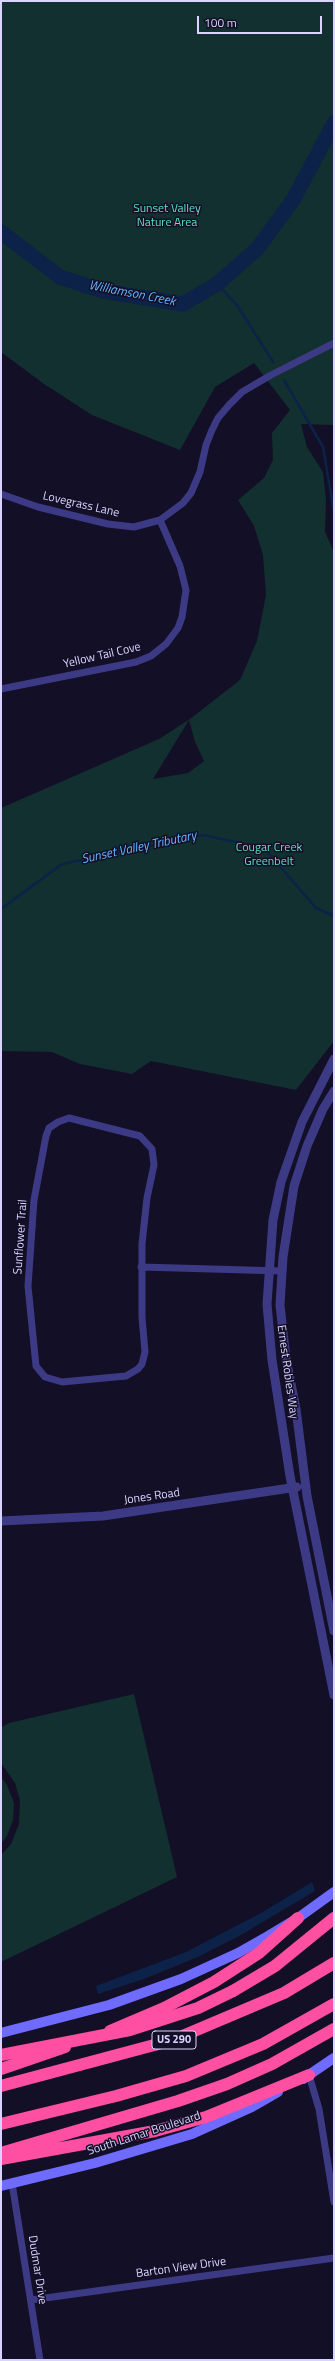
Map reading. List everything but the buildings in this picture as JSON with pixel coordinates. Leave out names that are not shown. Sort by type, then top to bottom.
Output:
[{"type":"highway","points":[[1,2069],[113,2030],[164,2008],[214,1982],[259,1954],[298,1918]]},
{"type":"highway","points":[[1,2055],[130,2030],[192,2010],[233,1991],[275,1966],[334,1918]]},
{"type":"highway","name":"US 290","points":[[1,2086],[173,2040],[277,1996],[334,1963]]},
{"type":"highway","points":[[1,2124],[116,2096],[186,2076],[263,2044],[334,2004]]},
{"type":"highway","points":[[1,2153],[139,2113],[227,2084],[272,2064],[334,2029]]},
{"type":"highway","points":[[1,2159],[155,2131],[206,2117],[309,2075]]},
{"type":"main road","points":[[1,2033],[109,2005],[182,1979],[238,1953],[298,1918],[334,1892]]},
{"type":"main road","name":"South Lamar Boulevard","points":[[1,2186],[95,2163],[192,2134],[252,2107],[309,2075],[334,2058]]},
{"type":"street","name":"Lovegrass Lane","points":[[1,494],[38,506],[108,524],[134,527],[160,520],[183,503],[191,494],[200,472],[206,445],[212,430],[218,418],[229,405],[242,392],[271,375],[334,343]]},
{"type":"street","name":"Yellow Tail Cove","points":[[1,689],[136,662],[151,656],[166,644],[178,628],[182,617],[186,590],[182,572],[160,520]]},
{"type":"street","name":"Ernest Robles Way","points":[[334,1059],[302,1122],[281,1182],[273,1220],[266,1304],[293,1488],[334,1695]]},
{"type":"street","name":"Ernest Robles Way","points":[[334,1091],[323,1109],[294,1186],[282,1271],[280,1305],[286,1359],[296,1409],[306,1486],[334,1632]]},
{"type":"street","name":"Sunflower Trail","points":[[69,1118],[140,1136],[152,1149],[154,1165],[147,1198],[141,1267],[142,1317],[146,1352],[142,1364],[138,1369],[126,1376],[62,1382],[45,1378],[36,1366],[31,1332],[28,1286],[30,1245],[34,1200],[46,1136],[49,1128],[58,1122],[69,1118]]},
{"type":"street","points":[[141,1267],[282,1271]]},
{"type":"street","name":"Jones Road","points":[[1,1521],[103,1516],[306,1486]]},
{"type":"street","points":[[302,1534],[314,1532]]},
{"type":"street","points":[[317,1609],[329,1607]]},
{"type":"street","points":[[309,2075],[319,2109],[334,2202]]},
{"type":"street","name":"Dudmar Drive","points":[[12,2183],[40,2360]]},
{"type":"street","name":"Barton View Drive","points":[[31,2300],[334,2258]]},
{"type":"green space","points":[[1,1],[334,1],[334,425],[301,424],[307,447],[323,472],[326,500],[325,532],[334,552],[334,1041],[296,1090],[151,1061],[132,1074],[80,1064],[52,1052],[1,1051],[1,808],[159,739],[190,719],[240,680],[257,641],[266,595],[263,555],[254,526],[238,500],[264,478],[273,460],[272,433],[290,410],[254,363],[215,387],[180,450],[92,415],[44,384],[1,352]],"holes":[[[189,720],[195,742],[204,761],[188,773],[153,779]]]},
{"type":"green space","points":[[134,1694],[177,1877],[1,1962],[1,1855],[11,1844],[19,1824],[20,1800],[15,1783],[1,1763],[2,1727],[9,1723]]},
{"type":"green space","points":[[1,1777],[7,1785],[14,1803],[13,1820],[7,1836],[1,1844]]},
{"type":"water","points":[[312,1882],[315,1891],[241,1935],[198,1957],[144,1979],[98,1994],[96,1986],[186,1952],[261,1913]]},
{"type":"waterway","name":"Williamson Creek","points":[[1,232],[60,277],[103,291],[183,304],[217,284],[257,249],[293,200],[334,123]]},
{"type":"waterway","points":[[217,284],[237,305],[273,362]]},
{"type":"waterway","points":[[284,380],[323,447],[334,512]]},
{"type":"waterway","name":"Sunset Valley Tributary","points":[[1,909],[62,864],[203,835],[264,848],[316,908],[334,916]]},
{"type":"park label","name":"Sunset Valley Nature Area","points":[[167,216]]},
{"type":"park label","name":"Cougar Creek Greenbelt","points":[[269,855]]}]
